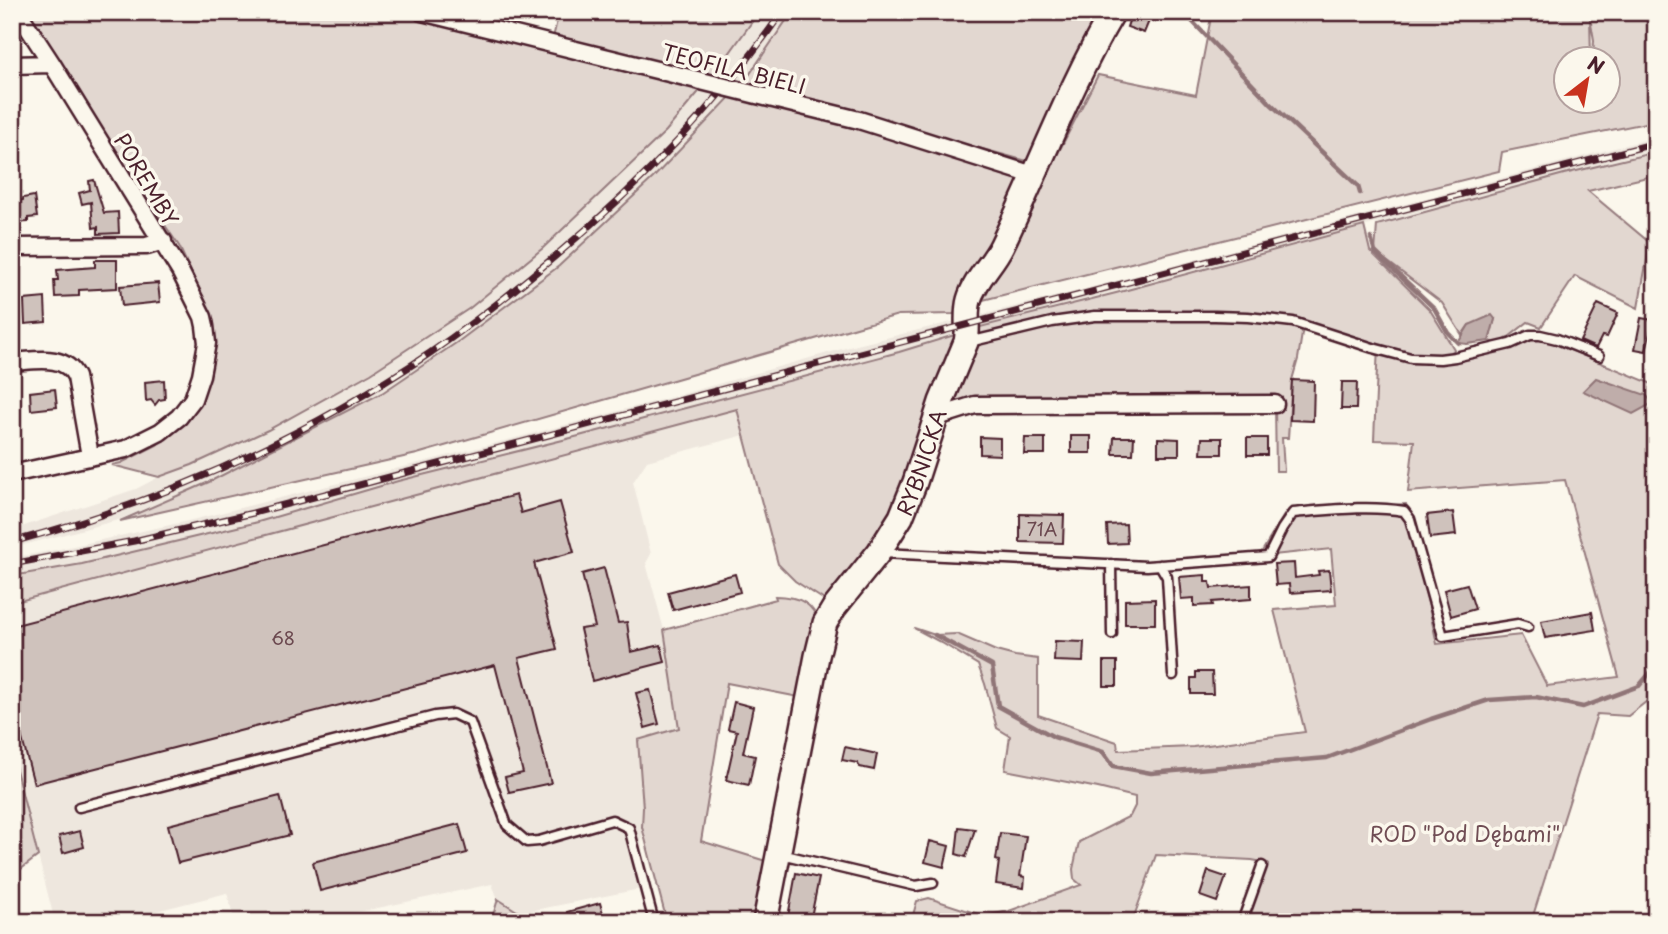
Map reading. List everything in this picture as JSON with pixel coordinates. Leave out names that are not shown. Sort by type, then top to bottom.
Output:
[{"type":"street","name":"POREMBY","points":[[12,247],[147,246],[163,241],[18,12]]},
{"type":"street","name":"TEOFILA BIELI","points":[[422,12],[859,120],[1033,175]]},
{"type":"street","name":"RYBNICKA","points":[[765,922],[825,623],[840,599],[879,552],[903,511],[968,333],[969,300],[1002,246],[1091,50],[1113,12]]},
{"type":"street","points":[[18,65],[38,41]]},
{"type":"street","points":[[18,65],[52,64]]},
{"type":"street","points":[[12,474],[126,449],[160,432],[185,410],[198,385],[206,352],[205,326],[163,241]]},
{"type":"street","points":[[12,362],[60,361],[72,369],[76,377],[90,456]]},
{"type":"street","points":[[937,416],[975,405],[1275,404]]},
{"type":"lane","points":[[965,342],[1052,322],[1095,316],[1215,316],[1293,322],[1411,358],[1455,357],[1510,344],[1530,335],[1557,340],[1599,356]]},
{"type":"lane","points":[[879,552],[1160,565],[1268,557],[1293,513],[1339,509],[1391,509],[1404,511],[1410,519],[1443,636],[1518,624],[1528,627]]},
{"type":"lane","points":[[1111,564],[1112,634]]},
{"type":"lane","points":[[1160,565],[1167,577],[1173,675]]},
{"type":"lane","points":[[79,807],[435,716],[453,714],[470,722],[507,825],[527,842],[612,820],[629,828],[654,922]]},
{"type":"lane","points":[[778,854],[916,886],[933,883]]},
{"type":"lane","points":[[1242,922],[1262,866]]},
{"type":"shaded area","points":[[759,12],[792,12],[743,84],[713,76]]},
{"type":"shaded area","points":[[702,88],[731,96],[653,178],[559,266],[459,341],[382,393],[209,482],[118,520],[12,548],[12,530],[136,489],[268,430],[371,373],[470,308],[543,248],[666,132]]},
{"type":"shaded area","points":[[1656,137],[1656,150],[976,328],[899,352],[398,481],[258,522],[82,564],[12,576],[12,558],[184,522],[427,461],[672,397],[849,347],[1078,291]]},
{"type":"shaded area","points":[[1492,315],[1495,319],[1489,341],[1458,343],[1469,325]]},
{"type":"shaded area","points":[[1596,378],[1646,395],[1653,403],[1633,414],[1583,391]]},
{"type":"shaded area","points":[[738,409],[745,435],[647,461],[633,482],[651,554],[646,563],[664,630],[679,729],[638,740],[643,808],[640,889],[520,913],[498,899],[492,884],[311,922],[235,922],[227,893],[113,922],[55,922],[12,754],[12,603]]},
{"type":"green space","points":[[26,12],[387,12],[702,88],[666,131],[543,248],[470,308],[371,373],[268,430],[159,477],[112,465],[157,445],[191,416],[210,372],[214,322],[179,246],[83,104]]},
{"type":"green space","points":[[559,12],[759,12],[713,76],[553,38]]},
{"type":"green space","points":[[792,12],[1102,12],[1027,161],[743,84]]},
{"type":"green space","points":[[1212,12],[1610,12],[1656,21],[1656,121],[1502,152],[1499,171],[983,300],[1098,75],[1196,95]]},
{"type":"green space","points":[[731,96],[842,123],[1022,181],[995,241],[954,314],[898,315],[417,454],[120,521],[209,482],[382,393],[459,341],[559,266],[653,178]]},
{"type":"green space","points":[[1656,152],[1656,175],[1588,191],[1650,243],[1638,308],[1575,276],[1541,327],[1528,322],[1500,344],[1489,341],[1495,319],[1469,325],[1462,335],[1442,303],[1375,252],[1377,225]]},
{"type":"green space","name":"ROD \"Pod Dębami\"","points":[[1364,226],[1370,251],[1430,310],[1454,349],[1449,362],[1532,340],[1546,340],[1652,384],[1656,374],[1656,694],[1628,716],[1597,714],[1531,922],[1247,922],[1268,863],[1156,855],[1132,922],[911,922],[917,901],[929,898],[984,916],[1009,911],[1081,885],[1074,879],[1073,869],[1079,842],[1130,816],[1135,806],[1135,797],[1005,770],[1010,736],[997,728],[978,665],[914,628],[935,635],[957,634],[996,651],[1038,659],[1038,715],[1117,742],[1118,750],[1193,747],[1305,732],[1274,610],[1336,605],[1331,549],[1273,555],[1261,553],[1286,512],[1406,504],[1437,644],[1521,635],[1547,686],[1619,677],[1565,480],[1408,492],[1414,441],[1374,440],[1378,344],[1304,321],[1292,380],[1288,438],[1282,438],[1284,471],[1276,471],[1275,405],[947,410],[976,328]]},
{"type":"green space","points":[[961,333],[891,524],[829,603],[795,581],[778,564],[737,409],[12,603],[12,576],[82,564],[258,522],[398,481],[899,352]]},
{"type":"green space","points":[[775,596],[803,601],[812,610],[818,623],[804,698],[727,683],[701,841],[769,862],[759,922],[667,922],[642,827],[638,740],[679,728],[664,630],[776,599]]},
{"type":"green space","points":[[12,754],[38,856],[12,876]]},
{"type":"green space","points":[[498,899],[520,913],[538,922],[491,922]]},
{"type":"building","points":[[1132,12],[1151,16],[1144,33],[1127,27]]},
{"type":"building","points":[[94,180],[104,213],[118,212],[119,233],[98,234],[98,227],[93,228],[91,202],[82,204],[79,193],[90,190],[89,181]]},
{"type":"building","points":[[34,196],[37,217],[28,218],[28,222],[12,223],[12,202]]},
{"type":"building","points":[[95,260],[117,260],[117,288],[79,290],[79,296],[55,297],[54,280],[58,280],[57,270],[95,267]]},
{"type":"building","points":[[158,283],[160,302],[122,306],[120,286]]},
{"type":"building","points":[[45,298],[46,322],[25,324],[24,300]]},
{"type":"building","points":[[1598,304],[1618,313],[1607,337],[1602,336],[1596,348],[1580,341]]},
{"type":"building","points":[[1641,318],[1653,320],[1646,351],[1635,349]]},
{"type":"building","points":[[164,380],[165,399],[159,400],[155,405],[151,400],[146,401],[145,382]]},
{"type":"building","points":[[1292,380],[1314,381],[1313,421],[1290,420]]},
{"type":"building","points":[[1342,382],[1357,382],[1356,409],[1341,409]]},
{"type":"building","points":[[55,389],[57,407],[31,410],[30,392]]},
{"type":"building","points":[[1071,436],[1091,436],[1091,453],[1071,453]]},
{"type":"building","points":[[980,437],[1000,438],[1000,455],[980,454]]},
{"type":"building","points":[[1114,437],[1134,437],[1133,454],[1113,454]]},
{"type":"building","points":[[1025,438],[1045,438],[1045,454],[1024,454]]},
{"type":"building","points":[[1158,438],[1179,439],[1179,455],[1158,455]]},
{"type":"building","points":[[1202,438],[1222,438],[1222,454],[1201,454]]},
{"type":"building","points":[[1247,438],[1267,438],[1267,455],[1247,455]]},
{"type":"building","points":[[516,495],[521,513],[560,502],[574,552],[534,563],[557,649],[519,658],[551,783],[509,792],[505,777],[523,773],[495,665],[34,784],[12,701],[12,626]]},
{"type":"building","points":[[1453,512],[1456,535],[1430,538],[1427,515]]},
{"type":"building","points":[[1020,514],[1064,515],[1063,543],[1020,542]]},
{"type":"building","points":[[1126,524],[1127,543],[1108,544],[1107,525]]},
{"type":"building","points":[[1294,563],[1295,578],[1319,575],[1318,571],[1329,570],[1331,590],[1290,593],[1289,584],[1276,585],[1274,564]]},
{"type":"building","points":[[604,568],[618,623],[627,622],[631,652],[661,645],[665,662],[592,681],[580,629],[595,627],[582,574]]},
{"type":"building","points":[[735,574],[740,592],[673,610],[668,592]]},
{"type":"building","points":[[1205,575],[1205,582],[1210,582],[1211,588],[1251,585],[1251,599],[1194,606],[1194,598],[1181,599],[1179,577]]},
{"type":"building","points":[[1467,584],[1475,609],[1451,616],[1444,590]]},
{"type":"building","points":[[1155,599],[1155,624],[1125,624],[1125,600]]},
{"type":"building","points":[[1592,612],[1595,630],[1545,638],[1541,621]]},
{"type":"building","points":[[1055,641],[1084,642],[1083,662],[1054,661]]},
{"type":"building","points":[[1104,661],[1117,661],[1117,686],[1104,686]]},
{"type":"building","points":[[1196,672],[1212,672],[1213,694],[1191,694],[1191,678],[1196,678]]},
{"type":"building","points":[[650,690],[659,724],[645,728],[636,693]]},
{"type":"building","points":[[734,702],[753,707],[743,753],[755,756],[749,785],[726,780],[737,731],[728,729]]},
{"type":"building","points":[[845,747],[877,754],[874,770],[842,760]]},
{"type":"building","points":[[280,796],[290,835],[178,863],[168,825]]},
{"type":"building","points":[[459,824],[467,853],[320,891],[313,862]]},
{"type":"building","points":[[959,827],[975,829],[966,857],[956,854]]},
{"type":"building","points":[[80,831],[84,847],[63,853],[59,836]]},
{"type":"building","points":[[1000,833],[1026,836],[1020,876],[1025,877],[1024,888],[996,884]]},
{"type":"building","points":[[930,841],[949,846],[944,867],[925,862]]},
{"type":"building","points":[[1208,871],[1226,877],[1217,902],[1200,896]]},
{"type":"building","points":[[796,873],[819,878],[810,922],[787,922]]},
{"type":"building","points":[[600,903],[604,917],[584,922],[569,922],[567,912]]},
{"type":"waterway","points":[[1191,20],[1270,103],[1358,186],[1360,193]]},
{"type":"waterway","points":[[1371,238],[1375,252],[1434,308],[1448,333],[1458,343]]},
{"type":"waterway","points":[[935,635],[992,666],[998,706],[1054,737],[1103,752],[1113,766],[1151,773],[1327,758],[1489,700],[1536,697],[1583,707],[1639,686],[1656,666]]},
{"type":"railway","points":[[12,542],[122,508],[229,465],[332,413],[430,353],[528,279],[621,198],[679,140],[733,78],[782,12]]},
{"type":"railway","points":[[12,564],[134,541],[253,513],[1656,143]]}]
